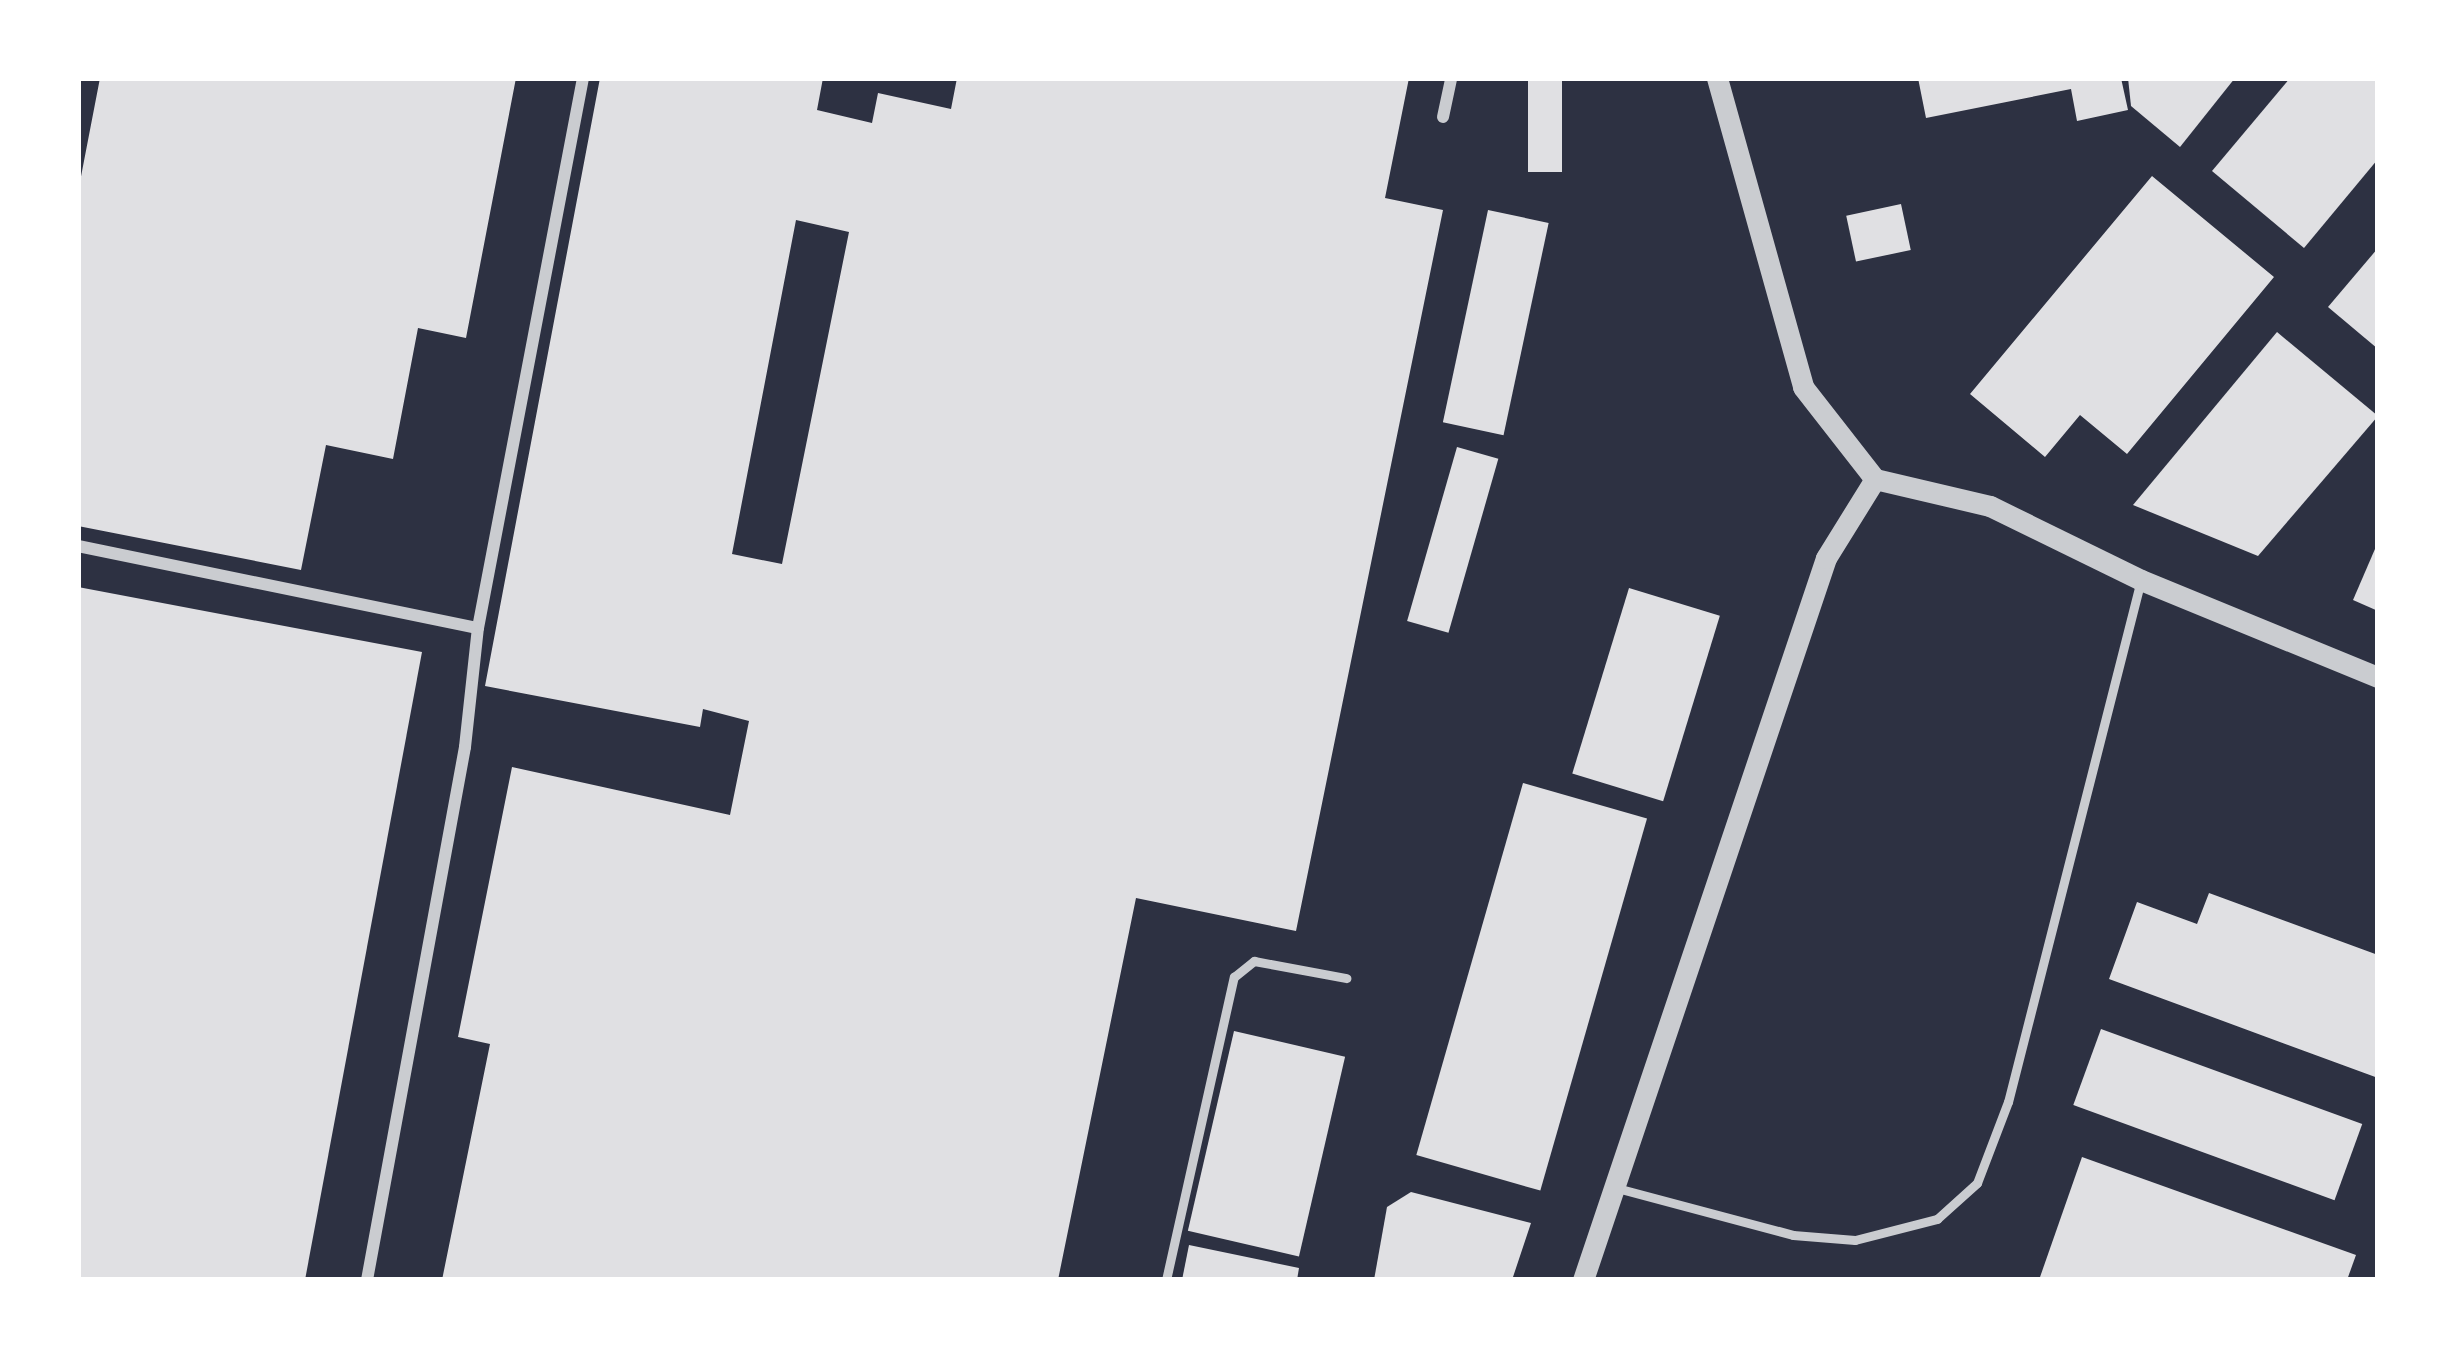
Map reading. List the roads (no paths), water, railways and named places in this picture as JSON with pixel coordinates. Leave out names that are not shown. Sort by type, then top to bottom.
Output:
[{"type":"street","points":[[367,1280],[465,747],[478,628],[583,78]]},
{"type":"street","points":[[1443,117],[1451,78]]},
{"type":"street","points":[[1717,78],[1803,387],[1875,479],[1990,506],[2141,580],[2378,677]]},
{"type":"street","points":[[1583,1280],[1826,558],[1875,479]]},
{"type":"street","points":[[78,546],[478,628]]},
{"type":"lane","points":[[1613,1187],[1793,1234],[1855,1240],[1937,1219],[1977,1183],[1999,1135],[2141,580]]},
{"type":"lane","points":[[1166,1280],[1234,977],[1254,961],[1346,978]]}]
